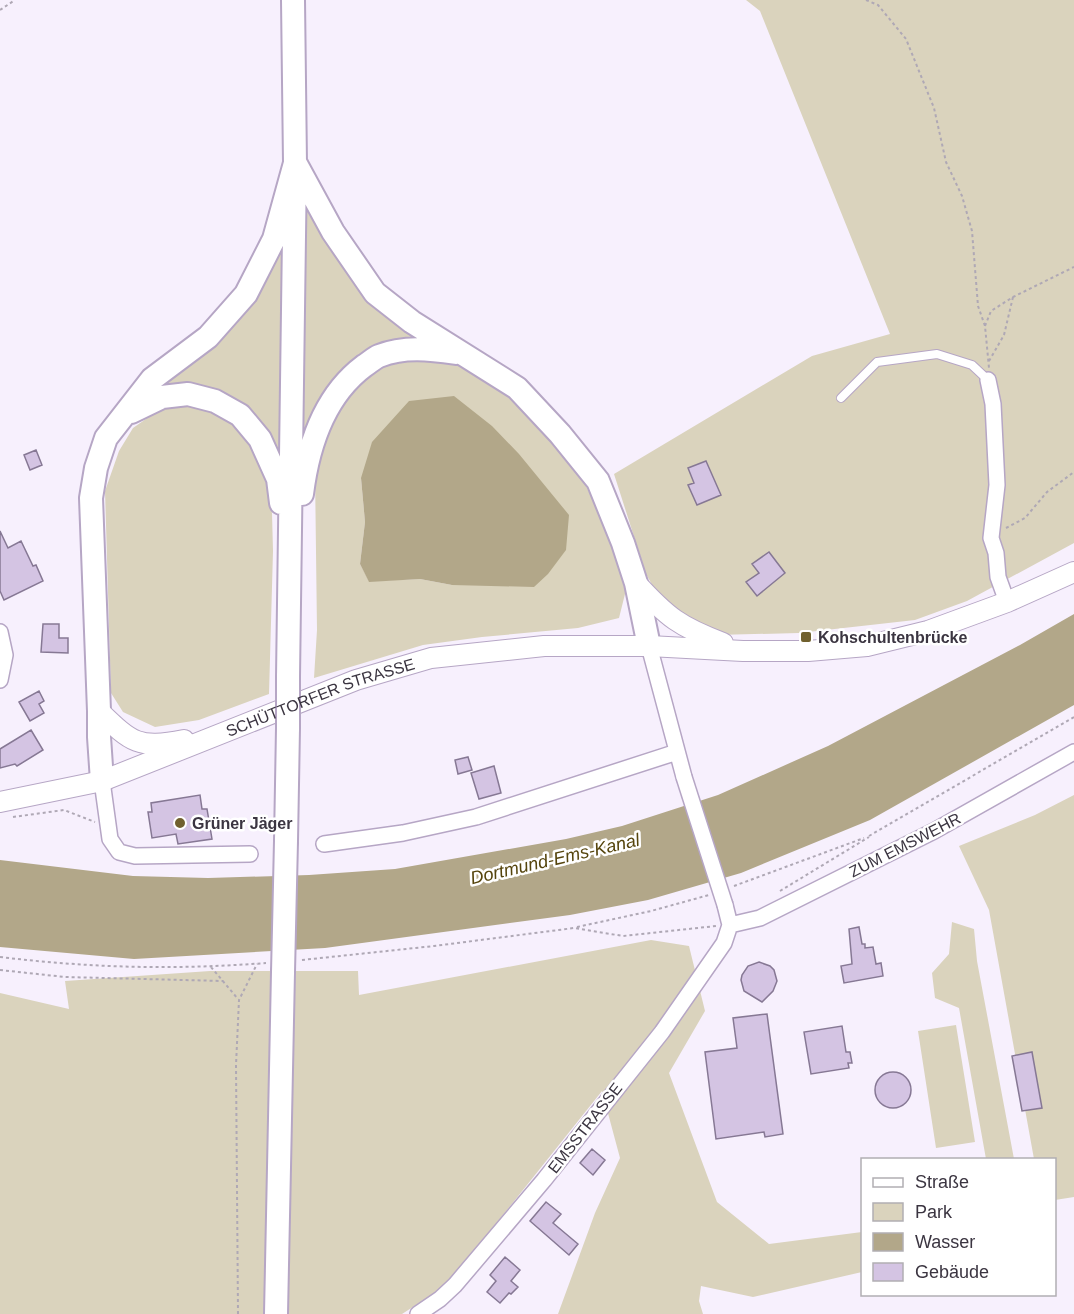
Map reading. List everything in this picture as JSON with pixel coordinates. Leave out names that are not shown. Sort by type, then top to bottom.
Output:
[{"type":"main road","points":[[276,1314],[276,967],[286,841],[290,579],[295,163],[293,0]]},
{"type":"main road","points":[[295,163],[333,232],[375,292],[412,322],[517,388],[560,434],[598,481],[636,583],[649,646]]},
{"type":"main road","points":[[102,781],[91,498],[96,468],[106,438],[127,414],[152,379],[208,337],[246,294],[274,240],[295,163]]},
{"type":"main road","points":[[290,579],[304,474],[319,424],[348,378],[378,356],[420,348],[466,354]]},
{"type":"main road","points":[[127,414],[162,397],[188,394],[215,401],[240,415],[260,439],[278,479],[290,579]]},
{"type":"main road","name":"SCHÜTTORFER STRASSE","points":[[6,810],[102,781],[356,680],[431,658],[544,646],[649,646],[743,651],[808,651],[867,646],[928,631],[1007,602],[1074,572]]},
{"type":"main road","points":[[636,583],[661,611],[679,624],[743,651]]},
{"type":"main road","points":[[99,711],[131,739],[146,745],[228,732]]},
{"type":"street","points":[[988,380],[993,404],[997,485],[991,538],[996,553],[998,577],[1007,602]]},
{"type":"street","points":[[0,632],[5,656],[0,680]]},
{"type":"street","points":[[649,646],[684,777],[730,925]]},
{"type":"street","points":[[324,844],[403,833],[477,818],[677,752]]},
{"type":"street","name":"ZUM EMSWEHR","points":[[730,925],[760,918],[934,831],[1074,752]]},
{"type":"street","points":[[102,781],[108,828],[111,839],[119,852],[135,856],[250,854]]},
{"type":"street","name":"EMSSTRASSE","points":[[418,1314],[455,1285],[544,1180],[662,1032],[720,950],[730,925]]},
{"type":"lane","points":[[841,398],[877,362],[937,354],[972,365],[988,380]]},
{"type":"path","points":[[0,10],[15,0]]},
{"type":"path","points":[[866,0],[878,5],[906,39],[934,108],[946,162],[962,196],[972,231],[978,306],[985,326],[989,362],[988,380]]},
{"type":"path","points":[[985,326],[991,311],[1013,297],[1074,267]]},
{"type":"path","points":[[989,362],[1004,335],[1013,297]]},
{"type":"path","points":[[991,538],[1025,518],[1047,492],[1074,472]]},
{"type":"path","points":[[773,895],[1074,717]]},
{"type":"path","points":[[6,810],[64,810],[108,828]]},
{"type":"path","points":[[734,886],[868,837]]},
{"type":"path","points":[[303,960],[574,928],[651,911],[714,893]]},
{"type":"path","points":[[574,928],[623,936],[730,925]]},
{"type":"path","points":[[0,957],[63,965],[128,968],[211,967],[257,963],[276,967]]},
{"type":"path","points":[[238,1314],[236,1065],[239,1000],[257,963]]},
{"type":"path","points":[[211,967],[239,1000]]},
{"type":"path","points":[[0,970],[76,977],[223,981]]},
{"type":"green space","points":[[746,0],[1074,0],[1074,543],[967,601],[915,620],[799,633],[715,635],[686,621],[655,590],[646,574],[614,474],[812,356],[890,334],[760,11]]},
{"type":"green space","points":[[295,165],[332,232],[412,323],[420,347],[347,378],[304,474],[290,578]]},
{"type":"green space","points":[[285,229],[284,472],[247,408],[152,392],[208,349]]},
{"type":"green space","points":[[414,355],[458,362],[507,392],[554,438],[585,484],[613,539],[626,590],[619,618],[578,628],[423,645],[314,678],[317,630],[315,473],[325,431],[352,385],[379,364]],"holes":[[[361,478],[452,585],[420,579],[369,581],[360,564],[365,522]]]},
{"type":"green space","points":[[166,405],[201,405],[225,417],[246,437],[265,472],[272,513],[273,551],[269,694],[199,720],[155,727],[123,712],[111,693],[105,491],[119,451],[133,428]]},
{"type":"green space","points":[[1074,795],[1074,1197],[1056,1200],[1056,1158],[1034,1158],[989,910],[959,846],[1035,815]]},
{"type":"green space","points":[[952,922],[974,929],[977,961],[1014,1158],[986,1158],[959,1008],[935,998],[932,973],[949,954]]},
{"type":"green space","points":[[651,940],[689,946],[705,1011],[669,1073],[717,1202],[769,1244],[861,1232],[861,1272],[753,1297],[701,1286],[699,1301],[703,1314],[558,1314],[595,1213],[620,1158],[602,1091],[447,1285],[402,1314],[0,1314],[0,993],[69,1009],[65,981],[210,971],[358,971],[359,995]]},
{"type":"green space","points":[[956,1025],[975,1142],[936,1148],[918,1031]]},
{"type":"water","points":[[454,396],[492,426],[519,454],[569,515],[566,550],[548,574],[534,587],[452,585],[420,579],[369,582],[360,564],[365,522],[361,478],[372,442],[409,401]]},
{"type":"water","name":"Dortmund-Ems-Kanal","points":[[1074,614],[1074,705],[870,820],[741,873],[648,900],[570,915],[325,948],[134,959],[0,947],[0,860],[133,876],[208,878],[309,875],[395,869],[566,839],[622,826],[718,795],[828,746]]},
{"type":"building","points":[[36,450],[42,465],[30,470],[24,455]]},
{"type":"building","points":[[706,461],[721,495],[697,505],[688,485],[694,483],[688,468]]},
{"type":"building","points":[[0,531],[8,548],[21,541],[43,581],[4,600],[0,591]]},
{"type":"building","points":[[769,552],[785,573],[757,596],[746,582],[759,573],[752,564]]},
{"type":"building","points":[[43,624],[59,624],[59,638],[68,638],[68,653],[41,652]]},
{"type":"building","points":[[39,691],[44,701],[39,704],[44,713],[30,721],[19,702]]},
{"type":"building","points":[[31,730],[43,750],[17,766],[15,764],[0,768],[0,749]]},
{"type":"building","points":[[468,757],[472,770],[458,774],[455,760]]},
{"type":"building","points":[[494,766],[501,793],[479,799],[471,773]]},
{"type":"building","name":"Grüner Jäger","points":[[200,795],[202,809],[207,809],[212,839],[178,844],[176,834],[152,838],[148,812],[152,812],[151,803]]},
{"type":"building","points":[[859,927],[862,944],[865,944],[865,948],[873,947],[876,964],[881,963],[883,976],[844,983],[841,966],[852,964],[849,929]]},
{"type":"building","points":[[759,962],[774,970],[777,981],[773,991],[762,1002],[744,991],[741,980],[748,966]]},
{"type":"building","points":[[767,1014],[783,1134],[765,1137],[764,1132],[716,1139],[705,1052],[737,1048],[733,1018]]},
{"type":"building","points":[[842,1026],[846,1052],[850,1052],[852,1063],[848,1063],[849,1068],[811,1074],[804,1032]]},
{"type":"building","points":[[1032,1052],[1042,1108],[1022,1111],[1012,1056]]},
{"type":"building","points":[[893,1072],[906,1077],[911,1090],[906,1103],[893,1108],[880,1103],[875,1090],[880,1077]]},
{"type":"building","points":[[592,1149],[605,1160],[593,1175],[580,1163]]},
{"type":"building","points":[[546,1202],[561,1214],[553,1223],[578,1244],[569,1255],[530,1221]]},
{"type":"building","points":[[505,1257],[520,1270],[511,1281],[518,1287],[500,1303],[487,1292],[496,1281],[490,1275]]},
{"type":"place","name":"Kohschultenbrücke","points":[[806,637]]},
{"type":"place","name":"Grüner Jäger","points":[[180,823]]}]
